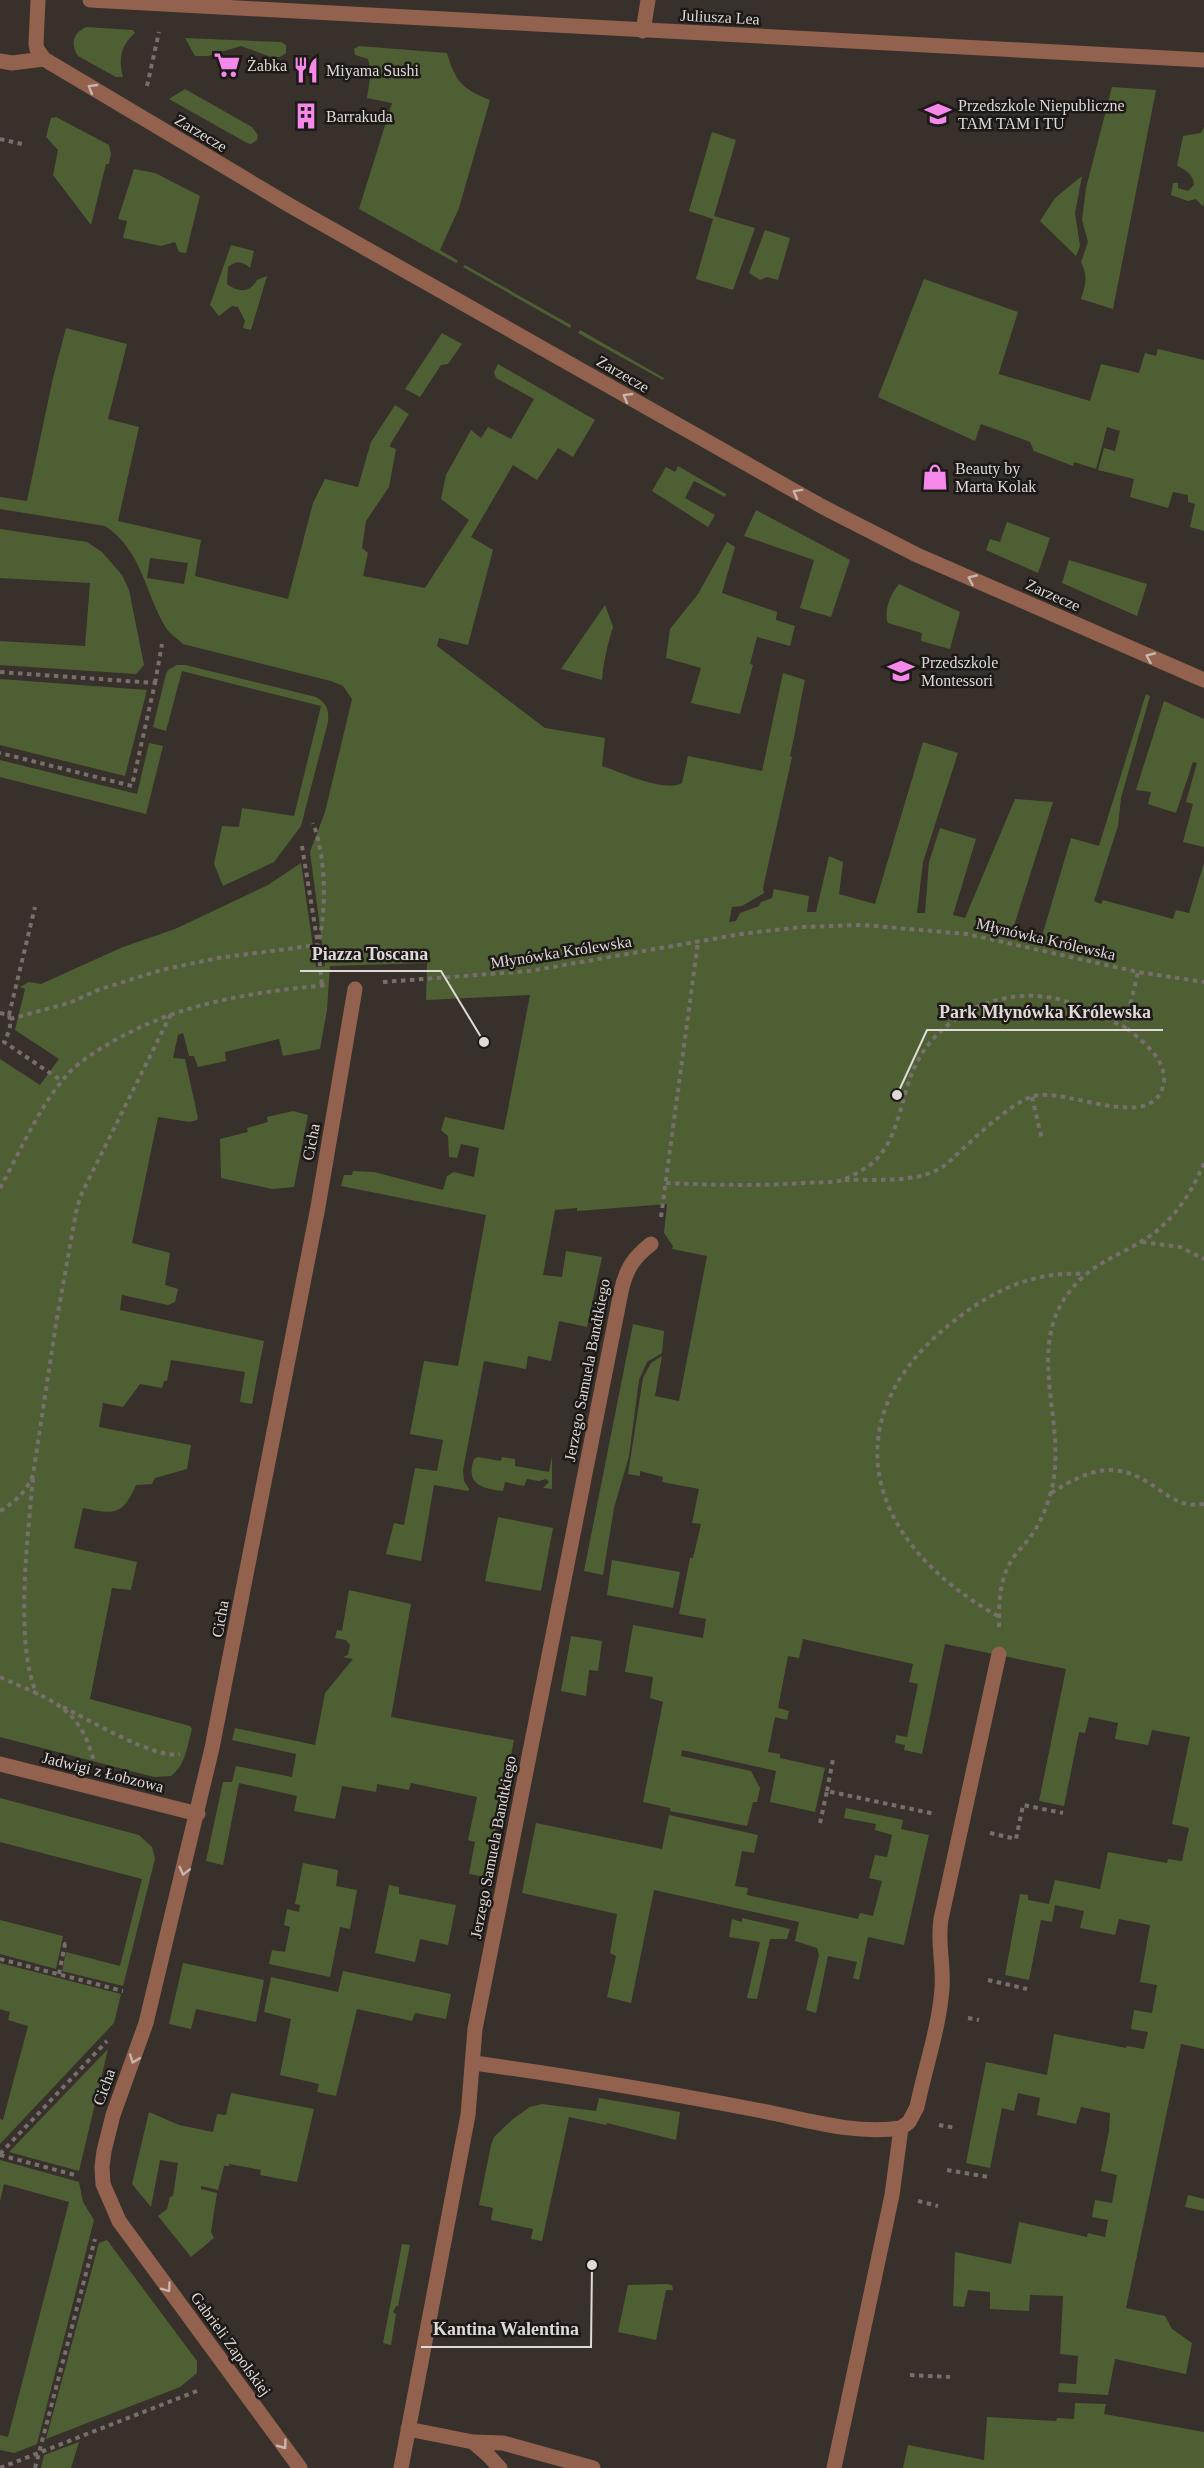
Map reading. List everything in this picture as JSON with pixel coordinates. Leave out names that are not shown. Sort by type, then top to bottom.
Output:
[{"type":"street","points":[[0,61],[12,63],[44,59],[36,44],[38,0]]},
{"type":"street","name":"Juliusza Lea","points":[[90,0],[1204,60]]},
{"type":"street","points":[[643,31],[648,0]]},
{"type":"street","name":"Zarzecze","points":[[44,59],[289,206],[823,507],[915,554],[1204,680]]},
{"type":"street","name":"Cicha","points":[[133,2241],[119,2221],[105,2193],[102,2175],[103,2159],[113,2115],[146,2023],[198,1814],[230,1666],[318,1206],[356,989]]},
{"type":"street","name":"Jerzego Samuela Bandtkiego","points":[[401,2468],[468,2115],[475,2029],[622,1284],[631,1262],[651,1244]]},
{"type":"street","points":[[474,2063],[746,2108],[861,2130],[879,2131],[901,2128],[912,2119],[917,2107],[941,2000],[943,1978],[939,1942],[940,1919],[999,1654]]},
{"type":"street","name":"Jadwigi z Łobzowa","points":[[0,1764],[198,1814]]},
{"type":"street","points":[[834,2468],[892,2195],[899,2157],[901,2128]]},
{"type":"street","name":"Gabrieli Zapolskiej","points":[[133,2241],[300,2468]]},
{"type":"street","points":[[408,2429],[472,2442],[503,2443],[592,2468]]},
{"type":"street","points":[[472,2442],[489,2454],[500,2468]]},
{"type":"path","points":[[146,93],[160,30]]},
{"type":"path","points":[[0,139],[26,145]]},
{"type":"path","points":[[0,753],[132,786],[162,644]]},
{"type":"path","points":[[0,672],[155,682]]},
{"type":"path","points":[[313,823],[318,836],[322,867],[323,926],[318,945]]},
{"type":"path","points":[[302,846],[318,945],[322,986]]},
{"type":"path","points":[[35,907],[10,1017],[11,1028],[4,1042],[62,1081]]},
{"type":"path","name":"Młynówka Królewska","points":[[376,982],[530,971],[763,932],[836,925],[910,927],[967,934],[1138,972],[1204,982]]},
{"type":"path","points":[[651,1244],[658,1232],[666,1183],[699,942]]},
{"type":"path","points":[[0,1013],[10,1017],[69,1003],[98,990],[161,970],[218,958],[318,945]]},
{"type":"path","points":[[1125,1027],[1138,972]]},
{"type":"path","points":[[0,1188],[62,1081],[81,1062],[106,1045],[140,1027],[172,1014],[227,998],[335,984]]},
{"type":"path","points":[[666,1183],[736,1186],[912,1178],[932,1174],[1012,1108],[1032,1097],[1055,1095],[1127,1109],[1145,1106],[1162,1088],[1164,1080],[1162,1068],[1151,1050],[1125,1027],[1052,997],[1019,995],[970,1009],[945,1026],[923,1052],[912,1071],[893,1133],[880,1156],[865,1168],[841,1180]]},
{"type":"path","points":[[37,1695],[29,1678],[27,1664],[25,1591],[33,1475],[77,1207],[172,1014]]},
{"type":"path","points":[[1032,1097],[1042,1140]]},
{"type":"path","points":[[999,1654],[1001,1586],[1008,1566],[1033,1533],[1051,1493],[1054,1478],[1056,1441],[1048,1373],[1050,1334],[1063,1302],[1086,1274],[1161,1228],[1179,1208],[1204,1163]]},
{"type":"path","points":[[1141,1242],[1180,1247],[1204,1259]]},
{"type":"path","points":[[999,1616],[977,1604],[939,1576],[899,1528],[890,1510],[879,1466],[877,1444],[881,1418],[895,1387],[912,1363],[939,1333],[968,1311],[1007,1287],[1031,1278],[1061,1273],[1086,1274]]},
{"type":"path","points":[[1051,1493],[1079,1476],[1096,1470],[1114,1470],[1141,1478],[1184,1505],[1204,1504]]},
{"type":"path","points":[[0,1511],[16,1500],[27,1488],[33,1475]]},
{"type":"path","points":[[0,1677],[166,1755],[178,1756],[184,1752]]},
{"type":"path","points":[[63,1707],[79,1722],[88,1740],[95,1766]]},
{"type":"path","points":[[820,1823],[833,1759]]},
{"type":"path","points":[[827,1791],[947,1817],[976,1830],[1016,1839],[1023,1805],[1063,1813]]},
{"type":"path","points":[[59,1974],[65,1944],[69,1945]]},
{"type":"path","points":[[0,1959],[127,1992]]},
{"type":"path","points":[[988,1980],[1027,1989]]},
{"type":"path","points":[[84,2178],[0,2154],[109,2038]]},
{"type":"path","points":[[947,2170],[988,2177]]},
{"type":"path","points":[[35,2468],[97,2232]]},
{"type":"path","points":[[910,2375],[950,2377]]},
{"type":"path","points":[[0,2468],[197,2391]]},
{"type":"green space","points":[[86,27],[133,30],[135,33],[127,42],[122,53],[123,77],[116,77],[78,56],[74,47],[74,39],[78,32]]},
{"type":"green space","points":[[185,38],[281,42],[286,45],[286,53],[280,57],[271,57],[241,46],[208,56],[195,56]]},
{"type":"green space","points":[[359,46],[447,53],[453,71],[461,83],[490,100],[459,208],[440,250],[458,261],[456,263],[359,209],[392,103],[367,98],[371,72],[368,59],[355,55],[354,49]]},
{"type":"green space","points":[[1112,87],[1156,90],[1113,309],[1081,299],[1086,280],[1081,262],[1088,242],[1082,220],[1086,188]]},
{"type":"green space","points":[[185,89],[252,127],[258,135],[257,140],[251,144],[247,143],[169,99]]},
{"type":"green space","points":[[56,117],[109,145],[111,154],[109,164],[106,164],[91,225],[53,175],[58,150],[46,137],[51,118]]},
{"type":"green space","points":[[1204,127],[1203,207],[1196,199],[1188,201],[1171,195],[1173,183],[1178,183],[1178,188],[1188,191],[1194,185],[1188,173],[1177,166],[1183,136],[1201,133]]},
{"type":"green space","points":[[712,132],[736,140],[714,216],[755,228],[733,290],[696,279],[713,219],[689,211]]},
{"type":"green space","points":[[134,169],[155,173],[200,196],[186,253],[179,252],[175,242],[161,246],[123,238],[127,221],[118,219]]},
{"type":"green space","points":[[1082,176],[1075,213],[1080,246],[1076,256],[1040,221],[1055,198]]},
{"type":"green space","points":[[765,230],[790,238],[778,280],[767,277],[760,280],[749,273]]},
{"type":"green space","points":[[231,245],[254,251],[250,268],[239,262],[228,267],[227,284],[235,289],[247,290],[257,280],[267,276],[251,330],[243,328],[245,321],[238,307],[232,306],[219,316],[210,305]]},
{"type":"green space","points":[[465,265],[571,325],[570,328],[463,267]]},
{"type":"green space","points":[[924,279],[1018,312],[997,379],[999,374],[1090,401],[1101,364],[1139,373],[1145,353],[1156,356],[1158,349],[1204,360],[1204,531],[1190,527],[1195,504],[1188,502],[1188,495],[1173,492],[1168,508],[1130,497],[1134,479],[1098,470],[1104,448],[1115,451],[1120,431],[1107,427],[1096,469],[1074,462],[1073,466],[1034,451],[1030,442],[981,424],[975,441],[878,397]]},
{"type":"green space","points":[[66,328],[127,344],[108,419],[139,427],[118,521],[201,540],[195,576],[288,599],[313,503],[325,479],[358,487],[371,442],[395,405],[409,414],[391,443],[390,447],[396,449],[389,487],[366,521],[362,548],[368,553],[363,576],[425,588],[469,520],[441,499],[446,475],[471,430],[481,438],[488,427],[511,439],[534,399],[496,378],[494,372],[498,364],[595,420],[573,457],[558,448],[537,480],[513,465],[471,537],[493,550],[468,645],[439,638],[437,646],[545,728],[605,738],[602,766],[654,784],[682,783],[688,756],[762,771],[783,673],[805,680],[790,756],[792,757],[763,888],[764,893],[742,906],[732,907],[729,922],[736,921],[740,913],[772,898],[774,889],[809,896],[807,912],[816,912],[829,856],[843,862],[839,894],[875,904],[923,742],[958,753],[923,862],[917,913],[925,913],[929,862],[940,828],[976,839],[953,915],[965,918],[1015,799],[1053,802],[1013,929],[1042,936],[1071,838],[1099,846],[1146,694],[1150,696],[1121,798],[1118,826],[1094,901],[1101,904],[1103,900],[1173,919],[1176,910],[1189,913],[1204,863],[1204,2049],[1181,2044],[1126,2308],[1165,2316],[1172,2329],[1192,2343],[1186,2374],[1115,2359],[1108,2395],[1058,2392],[1059,2383],[1076,2384],[1078,2356],[1060,2354],[1063,2296],[1030,2295],[1029,2311],[990,2309],[990,2292],[968,2290],[964,2307],[953,2306],[955,2252],[1011,2264],[1019,2222],[1087,2237],[1088,2233],[1105,2237],[1108,2220],[1092,2217],[1095,2200],[1112,2203],[1117,2175],[1101,2171],[1110,2113],[1081,2107],[1076,2124],[1037,2115],[1040,2098],[1018,2093],[1014,2111],[1002,2108],[990,2168],[966,2163],[986,2062],[1047,2075],[1054,2034],[1126,2048],[1127,2046],[1144,2049],[1148,2032],[1131,2029],[1134,2010],[1152,2013],[1157,1985],[1140,1982],[1150,1925],[1119,1919],[1115,1935],[1080,1928],[1084,1911],[1055,1905],[1052,1922],[1041,1920],[1029,1980],[1005,1975],[1020,1894],[1028,1895],[1028,1900],[1049,1904],[1055,1880],[1100,1889],[1108,1852],[1167,1863],[1168,1859],[1182,1861],[1189,1828],[1172,1824],[1190,1737],[1152,1730],[1148,1745],[1115,1739],[1118,1723],[1089,1717],[1085,1733],[1079,1732],[1064,1806],[1039,1801],[1066,1669],[945,1644],[922,1754],[904,1750],[905,1745],[895,1743],[896,1735],[907,1737],[918,1684],[909,1682],[913,1664],[803,1639],[799,1658],[788,1656],[778,1708],[789,1711],[787,1720],[775,1717],[768,1752],[780,1754],[780,1758],[825,1768],[815,1812],[770,1802],[776,1771],[682,1750],[681,1756],[751,1771],[760,1788],[757,1802],[753,1802],[747,1826],[670,1811],[670,1808],[643,1802],[663,1702],[650,1698],[653,1677],[625,1672],[633,1625],[703,1638],[706,1619],[679,1614],[690,1558],[693,1558],[701,1524],[692,1523],[699,1489],[662,1482],[663,1477],[640,1471],[640,1476],[628,1474],[643,1378],[651,1363],[662,1356],[655,1396],[679,1401],[707,1256],[672,1249],[673,1246],[664,1233],[667,1204],[577,1211],[577,1208],[555,1210],[543,1275],[562,1277],[566,1251],[602,1257],[587,1327],[559,1321],[551,1361],[528,1356],[526,1369],[484,1361],[463,1470],[468,1491],[434,1485],[421,1561],[386,1554],[394,1523],[404,1525],[415,1468],[437,1471],[443,1440],[410,1434],[424,1361],[458,1366],[486,1215],[341,1186],[344,1175],[352,1175],[353,1171],[374,1172],[443,1190],[447,1176],[454,1172],[474,1177],[479,1148],[461,1144],[457,1158],[449,1157],[448,1136],[441,1130],[445,1117],[504,1130],[530,995],[426,1000],[427,963],[330,966],[327,1010],[320,1049],[283,1056],[279,1039],[225,1052],[226,1061],[198,1067],[194,1056],[189,1056],[183,1033],[178,1035],[173,1058],[185,1059],[198,1118],[189,1122],[158,1117],[132,1243],[170,1253],[165,1285],[178,1289],[175,1302],[168,1305],[122,1295],[120,1310],[264,1341],[252,1404],[240,1402],[245,1372],[171,1360],[167,1381],[164,1381],[162,1388],[140,1384],[123,1407],[103,1403],[99,1427],[191,1445],[187,1469],[155,1478],[152,1484],[136,1485],[126,1503],[116,1511],[83,1508],[74,1548],[137,1562],[131,1590],[112,1588],[90,1699],[190,1726],[192,1729],[183,1761],[176,1772],[171,1776],[154,1777],[0,1737],[0,1059],[40,1085],[59,1059],[15,1030],[25,989],[20,987],[29,982],[41,984],[123,947],[175,929],[268,885],[301,863],[316,967],[325,966],[310,852],[325,812],[352,699],[343,686],[331,681],[183,644],[166,628],[142,573],[127,547],[105,526],[0,509],[0,497],[27,501]],"holes":[[[150,558],[188,563],[184,584],[147,578]]]},
{"type":"green space","points":[[580,330],[664,378],[663,380],[578,333]]},
{"type":"green space","points":[[442,333],[462,344],[448,364],[441,365],[420,397],[405,389]]},
{"type":"green space","points":[[678,466],[726,494],[725,497],[694,481],[685,498],[715,515],[708,527],[652,491],[666,467],[675,472]]},
{"type":"green space","points":[[756,510],[850,560],[831,617],[800,608],[814,560],[744,536]]},
{"type":"green space","points":[[1007,522],[1050,538],[1038,573],[986,550],[990,539],[1000,542]]},
{"type":"green space","points":[[0,529],[87,542],[102,552],[122,575],[129,590],[144,665],[136,674],[0,665],[0,641],[85,646],[90,583],[0,578]]},
{"type":"green space","points":[[727,542],[735,547],[722,593],[777,612],[776,620],[795,626],[790,646],[757,637],[750,664],[753,665],[740,714],[691,703],[701,668],[666,658],[670,629],[698,594]]},
{"type":"green space","points":[[1069,560],[1147,584],[1137,616],[1062,583]]},
{"type":"green space","points":[[899,584],[960,612],[950,649],[921,641],[922,633],[888,623],[886,614],[889,603]]},
{"type":"green space","points":[[605,605],[613,627],[602,680],[561,669]]},
{"type":"green space","points":[[177,665],[316,697],[325,704],[328,710],[328,722],[301,826],[274,862],[223,886],[214,864],[222,826],[239,827],[242,808],[294,816],[321,706],[182,671],[166,731],[153,727],[166,674],[168,670]]},
{"type":"green space","points":[[0,679],[147,690],[125,776],[0,745]]},
{"type":"green space","points":[[1164,701],[1204,719],[1204,847],[1183,842],[1193,804],[1186,802],[1197,763],[1193,762],[1176,813],[1148,804],[1151,792],[1136,790]]},
{"type":"green space","points":[[149,743],[163,746],[146,814],[0,777],[0,760],[137,794]]},
{"type":"green space","points":[[293,1111],[308,1115],[294,1187],[272,1189],[221,1178],[220,1139],[248,1132],[247,1128],[268,1122],[267,1117]]},
{"type":"green space","points":[[633,1324],[664,1331],[662,1353],[647,1362],[639,1380],[629,1456],[614,1508],[603,1575],[584,1571]]},
{"type":"green space","points":[[552,1456],[552,1489],[543,1488],[549,1482],[546,1479],[539,1481],[527,1479],[524,1486],[505,1482],[503,1491],[495,1490],[477,1484],[472,1474],[474,1459],[478,1457],[501,1461],[502,1457],[515,1459],[515,1466],[549,1472]]},
{"type":"green space","points":[[498,1517],[553,1528],[541,1591],[485,1581]]},
{"type":"green space","points":[[612,1560],[680,1572],[673,1608],[607,1595]]},
{"type":"green space","points":[[349,1590],[411,1604],[391,1717],[514,1740],[486,1877],[469,1874],[475,1842],[468,1840],[477,1797],[411,1783],[409,1790],[377,1784],[376,1792],[342,1786],[335,1819],[294,1811],[297,1796],[239,1783],[223,1865],[206,1861],[223,1782],[232,1782],[236,1766],[292,1777],[296,1754],[232,1740],[235,1728],[315,1745],[325,1693],[353,1659],[343,1657],[348,1655],[350,1645],[346,1640],[335,1638],[337,1630],[342,1631]]},
{"type":"green space","points":[[571,1636],[602,1641],[598,1671],[589,1670],[586,1696],[561,1691]]},
{"type":"green space","points":[[0,1798],[139,1835],[152,1847],[155,1859],[123,1986],[62,1971],[66,1952],[120,1966],[142,1879],[0,1842]]},
{"type":"green space","points":[[846,1808],[903,1820],[901,1829],[929,1835],[904,1945],[868,1937],[859,1980],[853,1978],[857,1962],[828,1956],[816,2013],[806,2010],[819,1955],[817,1948],[795,1941],[799,1922],[654,1890],[631,2003],[607,1997],[616,1956],[610,1953],[617,1914],[522,1893],[536,1823],[662,1849],[669,1815],[758,1835],[754,1853],[742,1851],[735,1886],[748,1888],[747,1895],[858,1919],[860,1913],[873,1916],[882,1881],[869,1878],[875,1855],[887,1857],[892,1835],[875,1830],[876,1824],[844,1818]]},
{"type":"green space","points":[[303,1863],[338,1870],[336,1886],[357,1890],[350,1929],[340,1927],[330,1977],[269,1964],[272,1950],[285,1952],[290,1927],[284,1925],[287,1909],[299,1912],[300,1905],[295,1904]]},
{"type":"green space","points":[[389,1885],[399,1887],[399,1894],[456,1905],[448,1945],[420,1939],[415,1962],[375,1953]]},
{"type":"green space","points":[[742,1918],[790,1929],[787,1939],[770,1939],[757,1999],[747,1998],[760,1942],[729,1937],[732,1919],[742,1922]]},
{"type":"green space","points":[[0,1920],[63,1936],[56,1969],[0,1954]]},
{"type":"green space","points":[[0,1963],[121,1994],[114,2023],[0,2144],[0,2119],[3,2120],[28,2026],[8,2020],[10,2012],[0,2009]]},
{"type":"green space","points":[[183,1963],[264,1980],[256,2022],[196,2009],[191,2029],[169,2024]]},
{"type":"green space","points":[[343,1971],[451,1994],[446,2019],[415,2013],[412,2021],[357,2009],[336,2096],[317,2092],[319,2084],[280,2075],[291,2019],[264,2012],[271,1977],[338,1992]]},
{"type":"green space","points":[[108,2049],[79,2171],[9,2152]]},
{"type":"green space","points":[[231,2093],[314,2109],[297,2182],[260,2175],[261,2170],[229,2164],[229,2166],[224,2166],[218,2190],[201,2186],[201,2189],[217,2193],[211,2232],[214,2238],[191,2257],[158,2216],[167,2209],[170,2197],[173,2196],[178,2163],[160,2160],[151,2207],[132,2184],[149,2112],[179,2125],[213,2132],[217,2114],[226,2115]]},
{"type":"green space","points":[[599,2098],[680,2112],[676,2140],[607,2123],[606,2125],[569,2117],[542,2241],[531,2239],[533,2229],[491,2220],[493,2208],[479,2205],[494,2137],[530,2107],[542,2104],[596,2111]]},
{"type":"green space","points":[[0,2160],[79,2182],[83,2202],[94,2220],[37,2444],[14,2453],[0,2450],[0,2435],[8,2437],[69,2202],[4,2184],[0,2201]]},
{"type":"green space","points":[[1188,2195],[1204,2199],[1204,2211],[1185,2207]]},
{"type":"green space","points":[[107,2240],[197,2361],[197,2373],[180,2387],[46,2439],[99,2243]]},
{"type":"green space","points":[[402,2244],[410,2245],[398,2306],[393,2312],[396,2314],[391,2345],[383,2343]]},
{"type":"green space","points":[[628,2285],[672,2285],[673,2290],[666,2290],[656,2340],[618,2332]]},
{"type":"green space","points":[[1075,2403],[1106,2404],[1104,2414],[1204,2432],[1204,2468],[903,2468],[908,2445],[984,2460],[987,2417],[1056,2421],[1057,2418],[1074,2419]]},
{"type":"green space","points":[[79,2442],[71,2468],[41,2468],[44,2455]]},
{"type":"place","name":"Żabka","points":[[227,65]]},
{"type":"place","name":"Miyama Sushi","points":[[306,70]]},
{"type":"place","name":"Przedszkole Niepubliczne TAM TAM I TU","points":[[938,114]]},
{"type":"place","name":"Barrakuda","points":[[306,116]]},
{"type":"place","name":"Beauty by Marta Kolak","points":[[935,477]]},
{"type":"place","name":"Przedszkole Montessori","points":[[901,671]]},
{"type":"place","name":"Piazza Toscana","points":[[484,1042]]},
{"type":"place","name":"Park Młynówka Królewska","points":[[897,1095]]},
{"type":"place","name":"Kantina Walentina","points":[[592,2265]]}]
